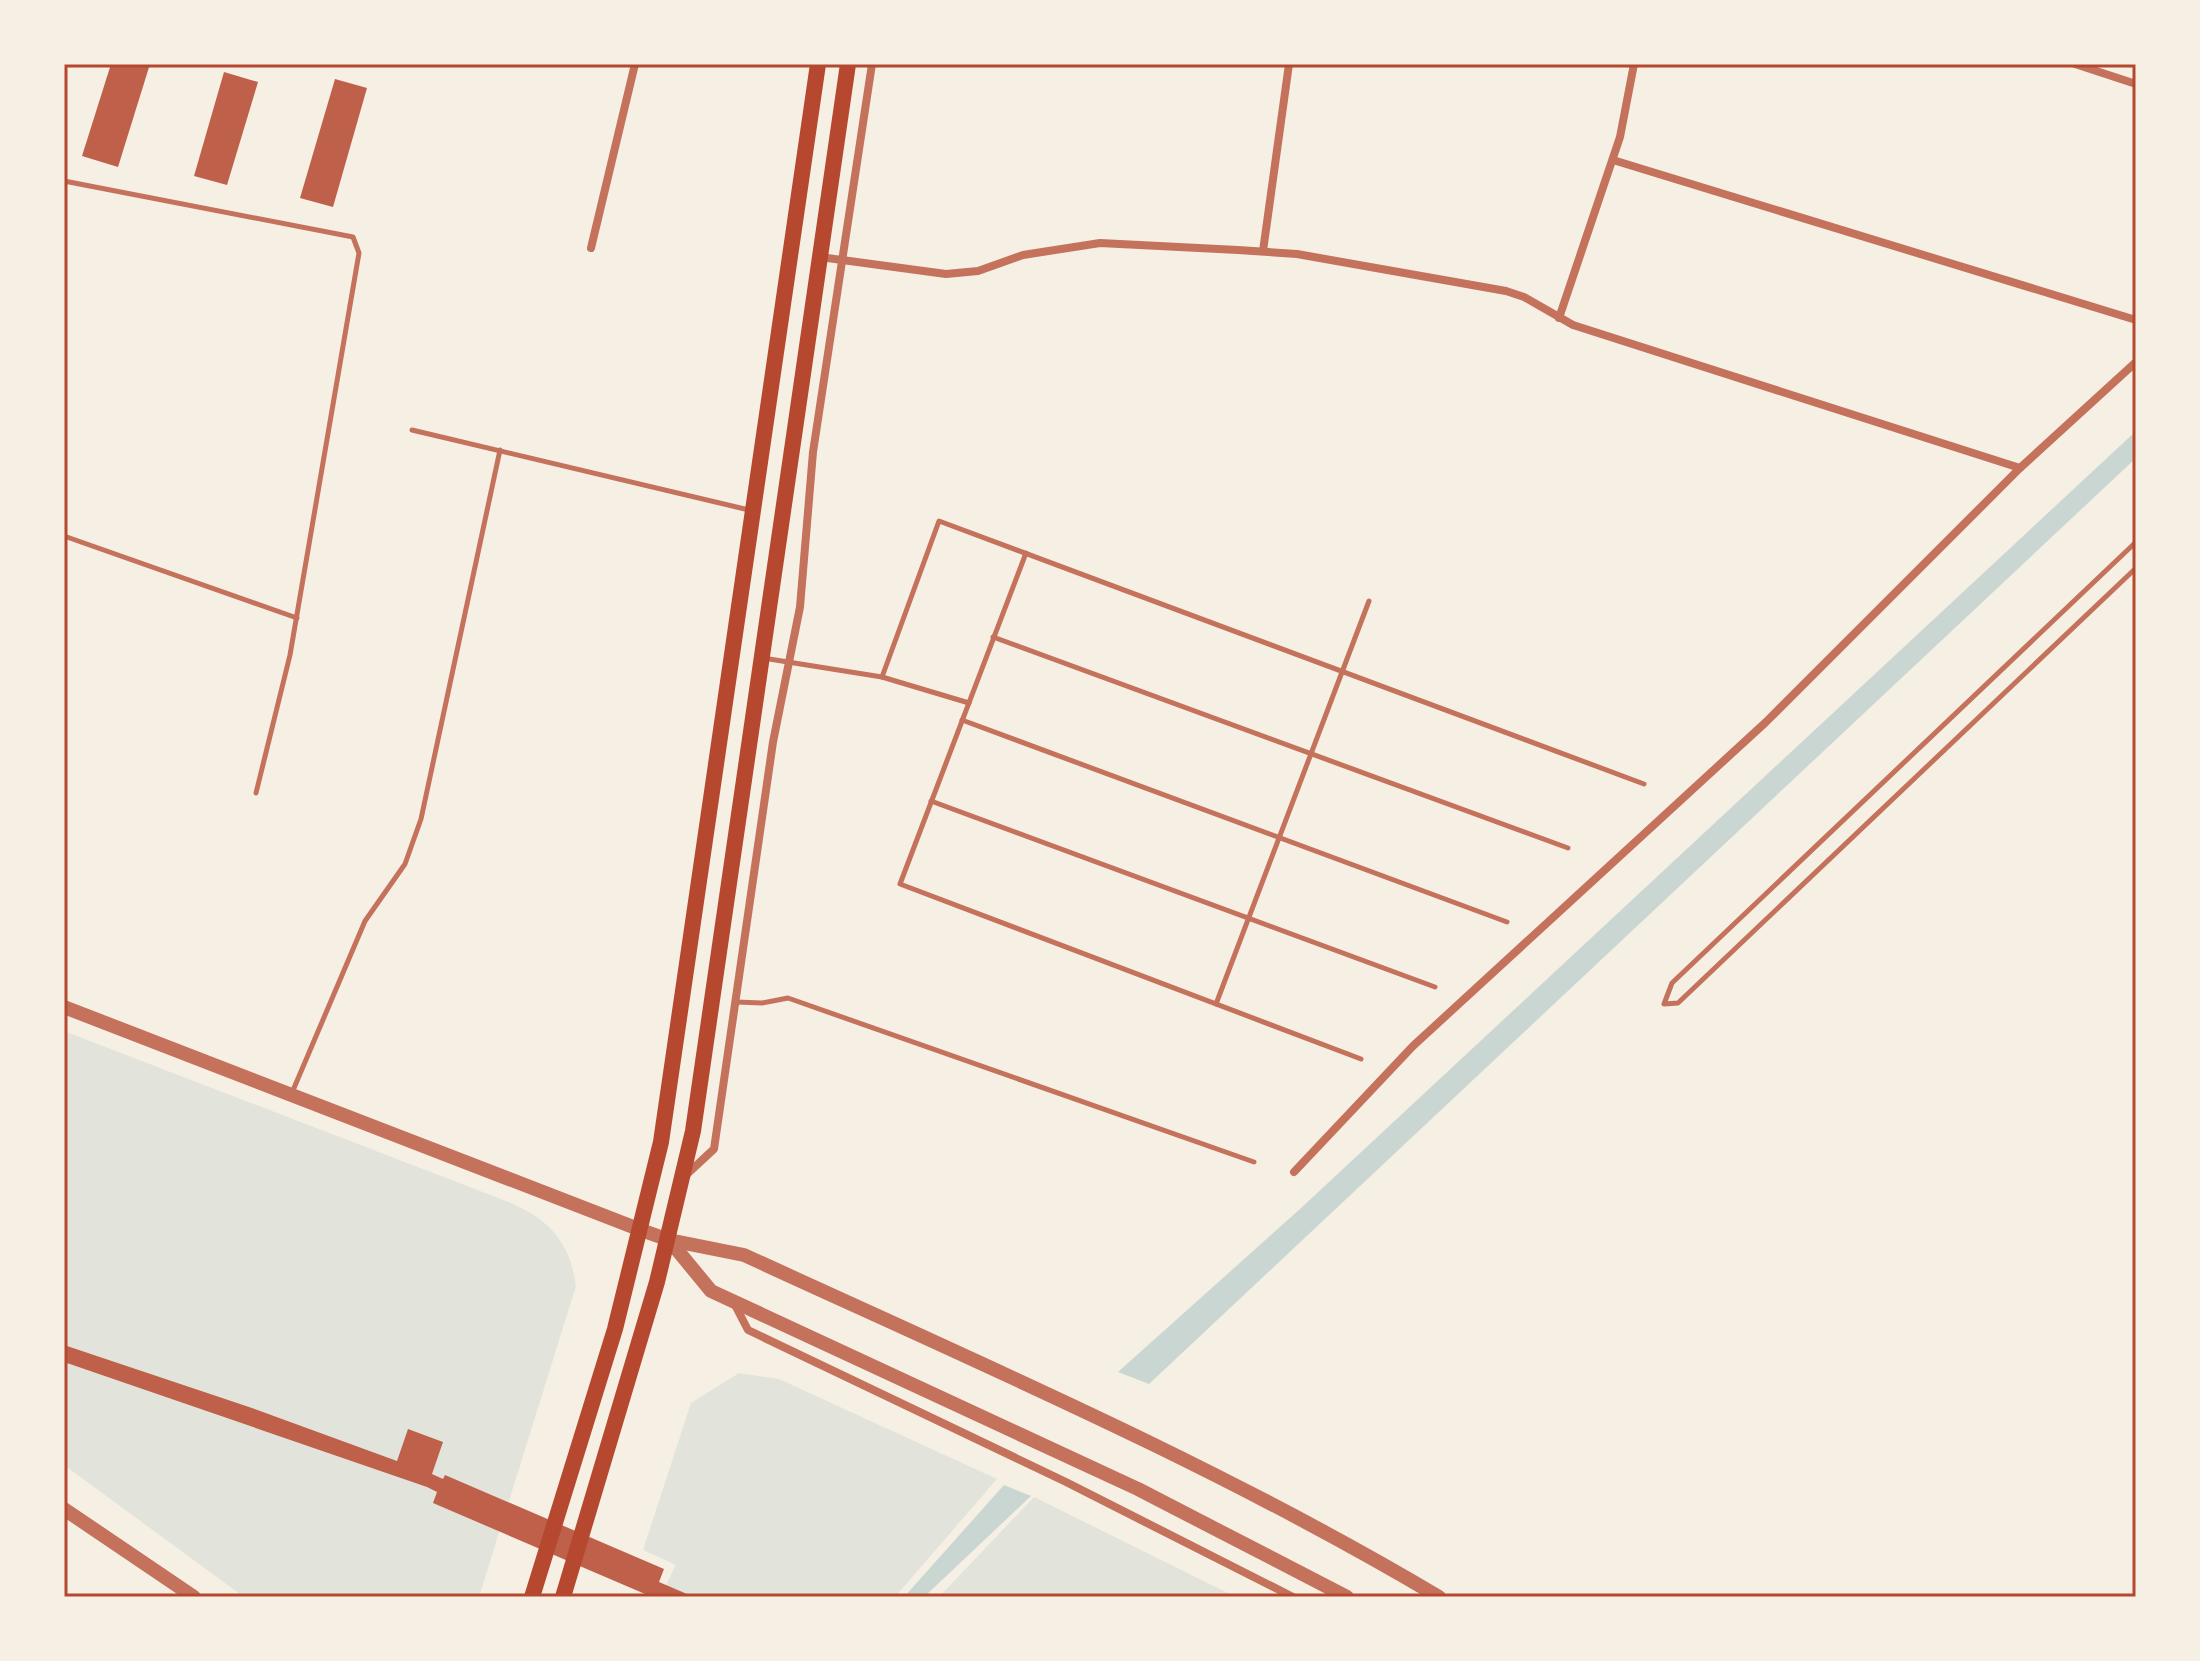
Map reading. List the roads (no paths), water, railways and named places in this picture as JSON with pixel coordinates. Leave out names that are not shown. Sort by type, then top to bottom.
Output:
[{"type":"main road","points":[[532,1597],[615,1329],[661,1142],[818,64]]},
{"type":"main road","points":[[563,1597],[669,1240],[683,1178],[848,64]]},
{"type":"street","points":[[591,248],[635,64]]},
{"type":"street","points":[[683,1178],[714,1149],[773,742],[800,607],[813,452],[872,64]]},
{"type":"street","points":[[1263,251],[1289,64]]},
{"type":"street","points":[[1559,318],[1613,160],[1628,104],[1634,64]]},
{"type":"street","points":[[2075,64],[2136,84]]},
{"type":"street","points":[[1613,160],[2136,320]]},
{"type":"street","points":[[820,257],[946,274],[978,271],[1023,255],[1100,243],[1297,254],[1506,291],[1559,318],[2020,468]]},
{"type":"street","points":[[1294,1172],[1413,1046],[1766,722],[2020,468],[2136,362]]},
{"type":"street","points":[[64,1007],[641,1230],[669,1240],[744,1255],[1158,1446],[1346,1542],[1439,1597]]},
{"type":"street","points":[[669,1240],[711,1291],[1138,1489],[1347,1597]]},
{"type":"street","points":[[732,1301],[748,1330],[1066,1482],[1293,1597]]},
{"type":"street","points":[[64,1509],[194,1597]]},
{"type":"lane","points":[[64,181],[353,237],[359,253],[297,618],[256,793]]},
{"type":"lane","points":[[412,430],[754,511]]},
{"type":"lane","points":[[291,1095],[365,921],[405,864],[421,819],[500,450]]},
{"type":"lane","points":[[882,677],[939,521],[1644,784]]},
{"type":"lane","points":[[64,536],[297,618]]},
{"type":"lane","points":[[2136,542],[1672,983],[1664,1004],[1678,1003],[2136,568]]},
{"type":"lane","points":[[1026,553],[900,884],[1361,1059]]},
{"type":"lane","points":[[1216,1004],[1369,601]]},
{"type":"lane","points":[[993,637],[1568,848]]},
{"type":"lane","points":[[762,658],[882,677],[969,703]]},
{"type":"lane","points":[[962,720],[1507,922]]},
{"type":"lane","points":[[931,801],[1435,987]]},
{"type":"lane","points":[[736,1002],[762,1003],[788,998],[1254,1162]]}]
